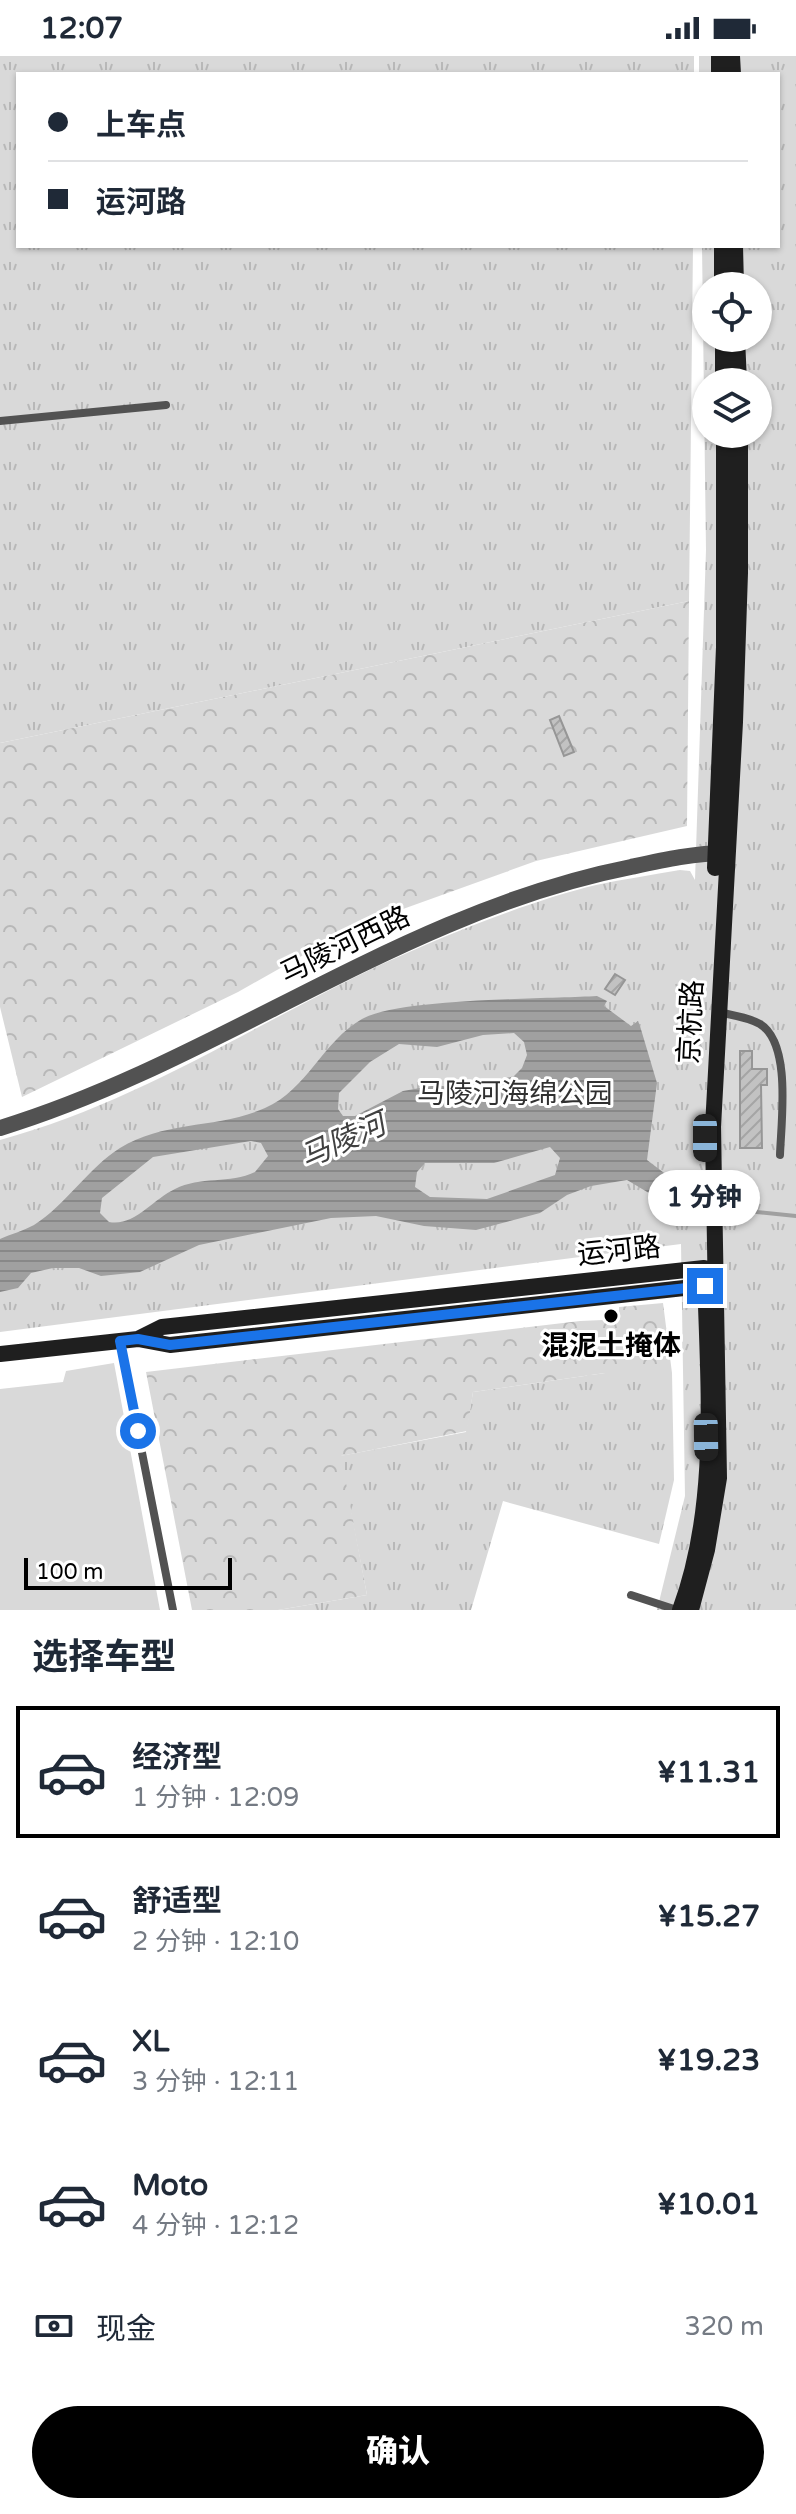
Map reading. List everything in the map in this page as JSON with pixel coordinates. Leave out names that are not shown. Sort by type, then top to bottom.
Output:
[{"type":"street","points":[[722,248],[722,272]]},
{"type":"street","points":[[735,248],[736,272]]},
{"type":"street","name":"京杭路","points":[[678,1610],[704,1502],[721,853],[724,448]]},
{"type":"street","name":"京杭路","points":[[691,1610],[707,1550],[719,1478],[708,1276],[705,1111],[740,573],[740,448]]},
{"type":"street","name":"马陵河西路","points":[[0,1128],[39,1116],[133,1076],[241,1026],[375,955],[493,907],[585,876],[721,853]]},
{"type":"street","name":"运河路","points":[[0,1354],[138,1339],[170,1345],[708,1276]]},
{"type":"lane","points":[[0,421],[166,405]]},
{"type":"lane","points":[[717,1012],[760,1024],[775,1041],[782,1076],[780,1155]]},
{"type":"lane","points":[[120,1341],[173,1610]]},
{"type":"lane","points":[[631,1595],[678,1610]]},
{"type":"green space","points":[[0,56],[694,56],[694,72],[16,72],[16,248],[693,248],[689,601],[0,743]]},
{"type":"green space","name":"马陵河海绵公园","points":[[699,56],[796,56],[796,1610],[657,1610],[685,1496],[681,1244],[0,1332],[0,1140],[50,1124],[147,1084],[380,965],[486,920],[606,883],[680,870],[690,871],[695,880],[706,550],[705,448],[772,448],[772,368],[704,368],[703,352],[772,352],[772,272],[702,272],[702,248],[780,248],[780,72],[699,72]]},
{"type":"green space","points":[[689,601],[687,826],[536,861],[353,927],[238,992],[22,1097],[0,1007],[0,743]]},
{"type":"green space","points":[[663,1303],[672,1373],[605,1373],[473,1392],[467,1431],[341,1456],[367,1595],[278,1610],[192,1610],[146,1372],[580,1321],[603,1320],[609,1325],[619,1307]]},
{"type":"green space","points":[[114,1363],[160,1610],[0,1610],[0,1389],[63,1382],[66,1371]]},
{"type":"green space","points":[[605,1373],[672,1373],[674,1480],[659,1544],[503,1501],[471,1610],[278,1610],[367,1595],[340,1456],[466,1432],[473,1392]]},
{"type":"water","points":[[597,996],[607,1001],[604,1006],[631,1026],[638,1021],[657,1083],[647,1160],[676,1182],[674,1198],[664,1202],[627,1180],[591,1186],[567,1195],[540,1213],[476,1230],[424,1226],[376,1216],[331,1218],[199,1245],[140,1272],[101,1276],[79,1268],[53,1268],[31,1273],[18,1288],[0,1292],[0,1239],[46,1217],[108,1156],[137,1139],[155,1133],[247,1115],[280,1100],[348,1028],[362,1019],[381,1012],[440,1003]],"holes":[[[514,1033],[524,1042],[527,1055],[522,1068],[514,1076],[464,1090],[437,1085],[403,1091],[355,1116],[343,1116],[338,1109],[339,1093],[370,1062],[399,1044],[437,1047],[483,1035]],[[251,1141],[261,1143],[268,1156],[255,1172],[185,1185],[167,1193],[127,1220],[109,1222],[100,1213],[102,1198],[153,1157]],[[550,1147],[560,1158],[555,1175],[487,1199],[430,1197],[415,1187],[417,1172],[425,1163],[494,1163]]]},
{"type":"building","points":[[559,716],[574,752],[564,756],[550,720]]},
{"type":"building","points":[[615,974],[625,980],[615,995],[605,989]]},
{"type":"building","points":[[740,1051],[752,1051],[752,1069],[767,1069],[767,1085],[761,1085],[762,1148],[740,1148]]},
{"type":"waterway","name":"马陵河","points":[[737,1210],[796,1216]]},
{"type":"place","name":"混泥土掩体","points":[[611,1316]]},
{"type":"route","points":[[138,1431],[120,1341],[138,1339],[170,1345],[705,1286]]}]
